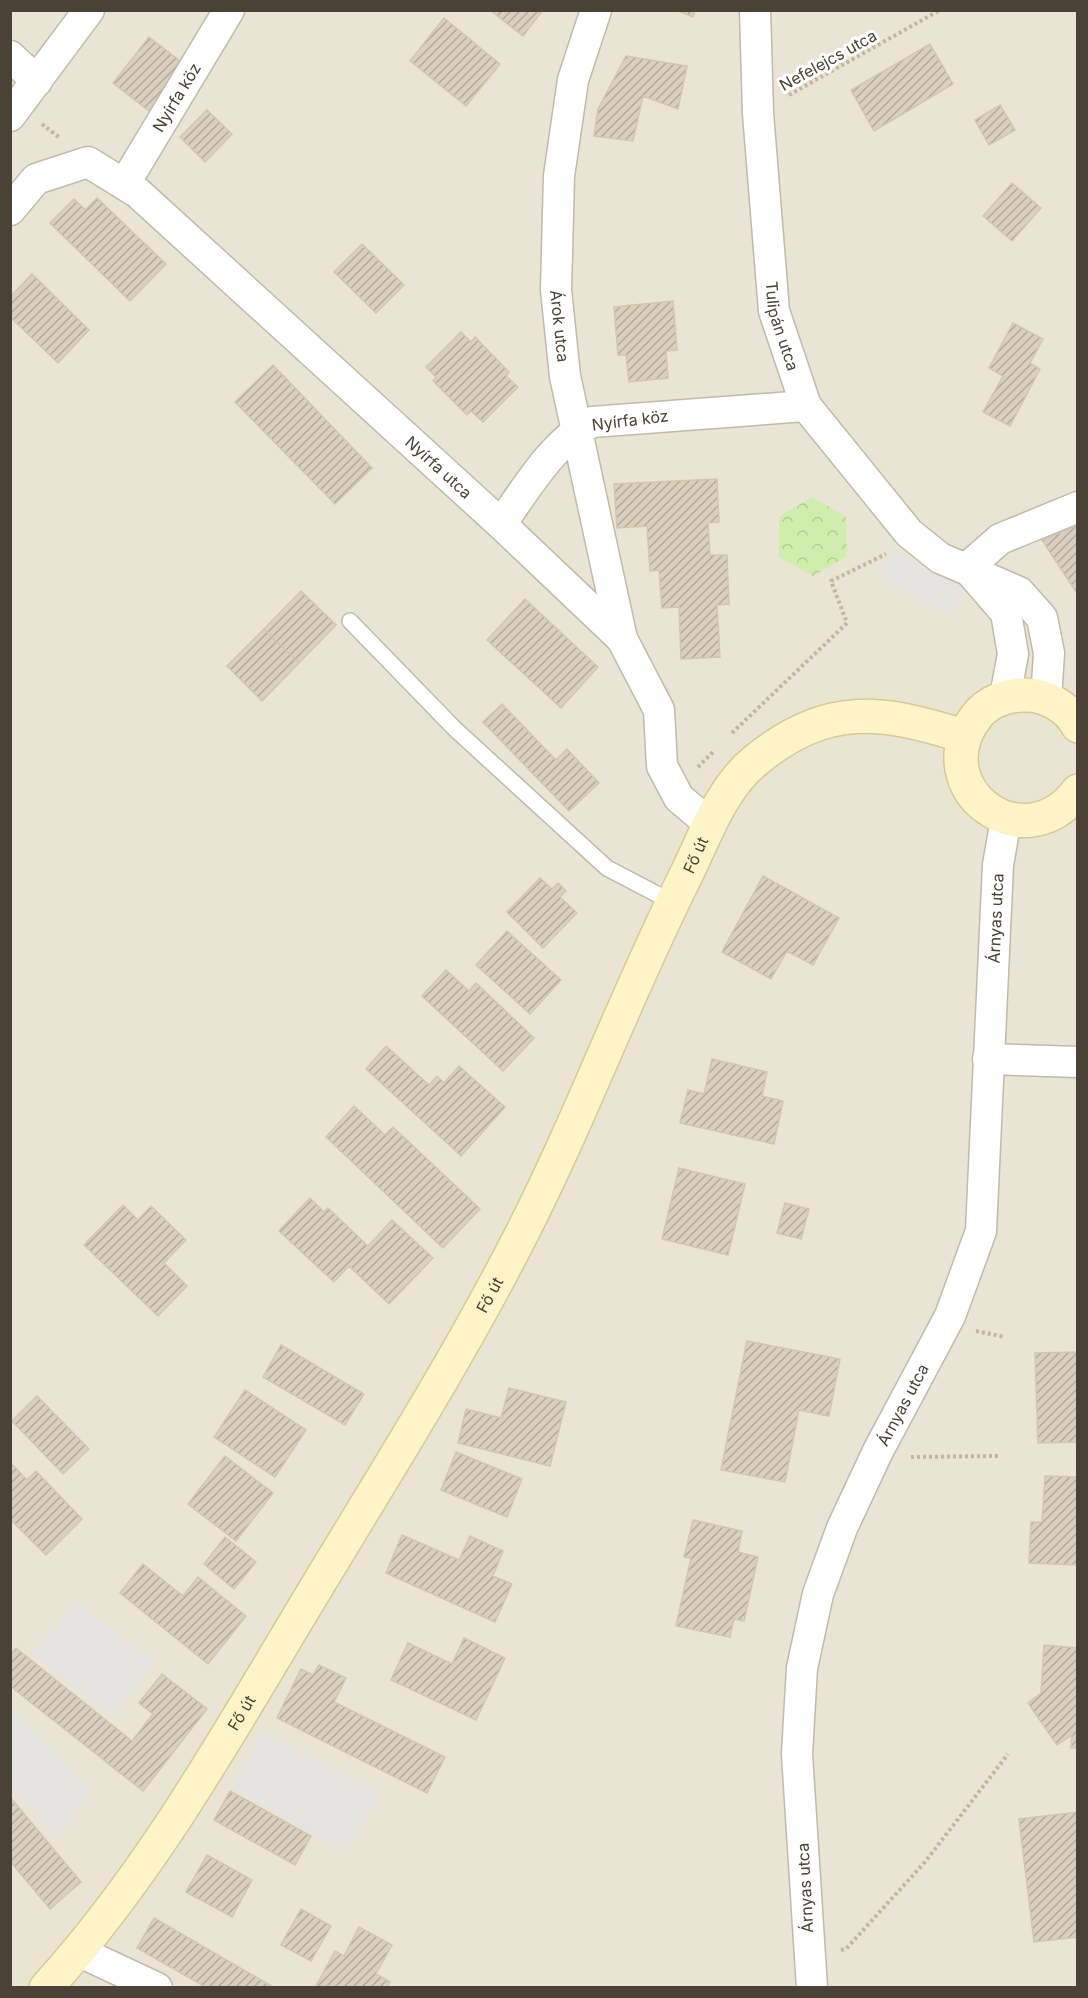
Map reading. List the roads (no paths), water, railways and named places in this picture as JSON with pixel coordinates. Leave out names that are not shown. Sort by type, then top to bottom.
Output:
[{"type":"main road","points":[[1077,726],[1062,707],[1046,699],[1026,694],[1005,697],[979,713],[963,736],[961,764],[968,788],[984,807],[1006,819],[1023,821],[1048,816],[1069,802],[1077,791]]},
{"type":"main road","name":"Fő út","points":[[46,1988],[111,1911],[176,1820],[451,1364],[518,1241],[584,1102],[672,902],[722,799],[753,763],[803,727],[854,714],[911,719],[963,736]]},
{"type":"street","points":[[15,110],[89,10]]},
{"type":"street","name":"Nyírfa köz","points":[[125,183],[229,10]]},
{"type":"street","name":"Árok utca","points":[[596,10],[573,80],[559,176],[556,290],[565,376],[575,430],[622,639]]},
{"type":"street","name":"Tulipán utca","points":[[755,10],[758,113],[774,311],[806,406],[909,533],[940,558],[968,568],[1019,592],[1042,618],[1049,653],[1046,699]]},
{"type":"street","points":[[10,56],[37,81]]},
{"type":"street","name":"Nyírfa utca","points":[[10,210],[36,179],[88,162],[125,183],[501,524],[622,639],[659,710],[662,766],[679,798],[711,825]]},
{"type":"street","name":"Nyírfa köz","points":[[501,524],[536,476],[575,430],[592,422],[806,406]]},
{"type":"street","points":[[968,568],[1000,539],[1077,507]]},
{"type":"street","name":"Tulipán utca","points":[[968,568],[1006,613],[1013,654],[1005,697]]},
{"type":"street","name":"Árnyas utca","points":[[810,1974],[797,1754],[802,1668],[818,1594],[842,1528],[878,1451],[950,1316],[981,1231],[998,865],[1006,819]]},
{"type":"street","points":[[988,1059],[1077,1062]]},
{"type":"street","points":[[78,1951],[157,1988]]},
{"type":"lane","points":[[350,621],[455,729],[607,868],[672,902]]}]
